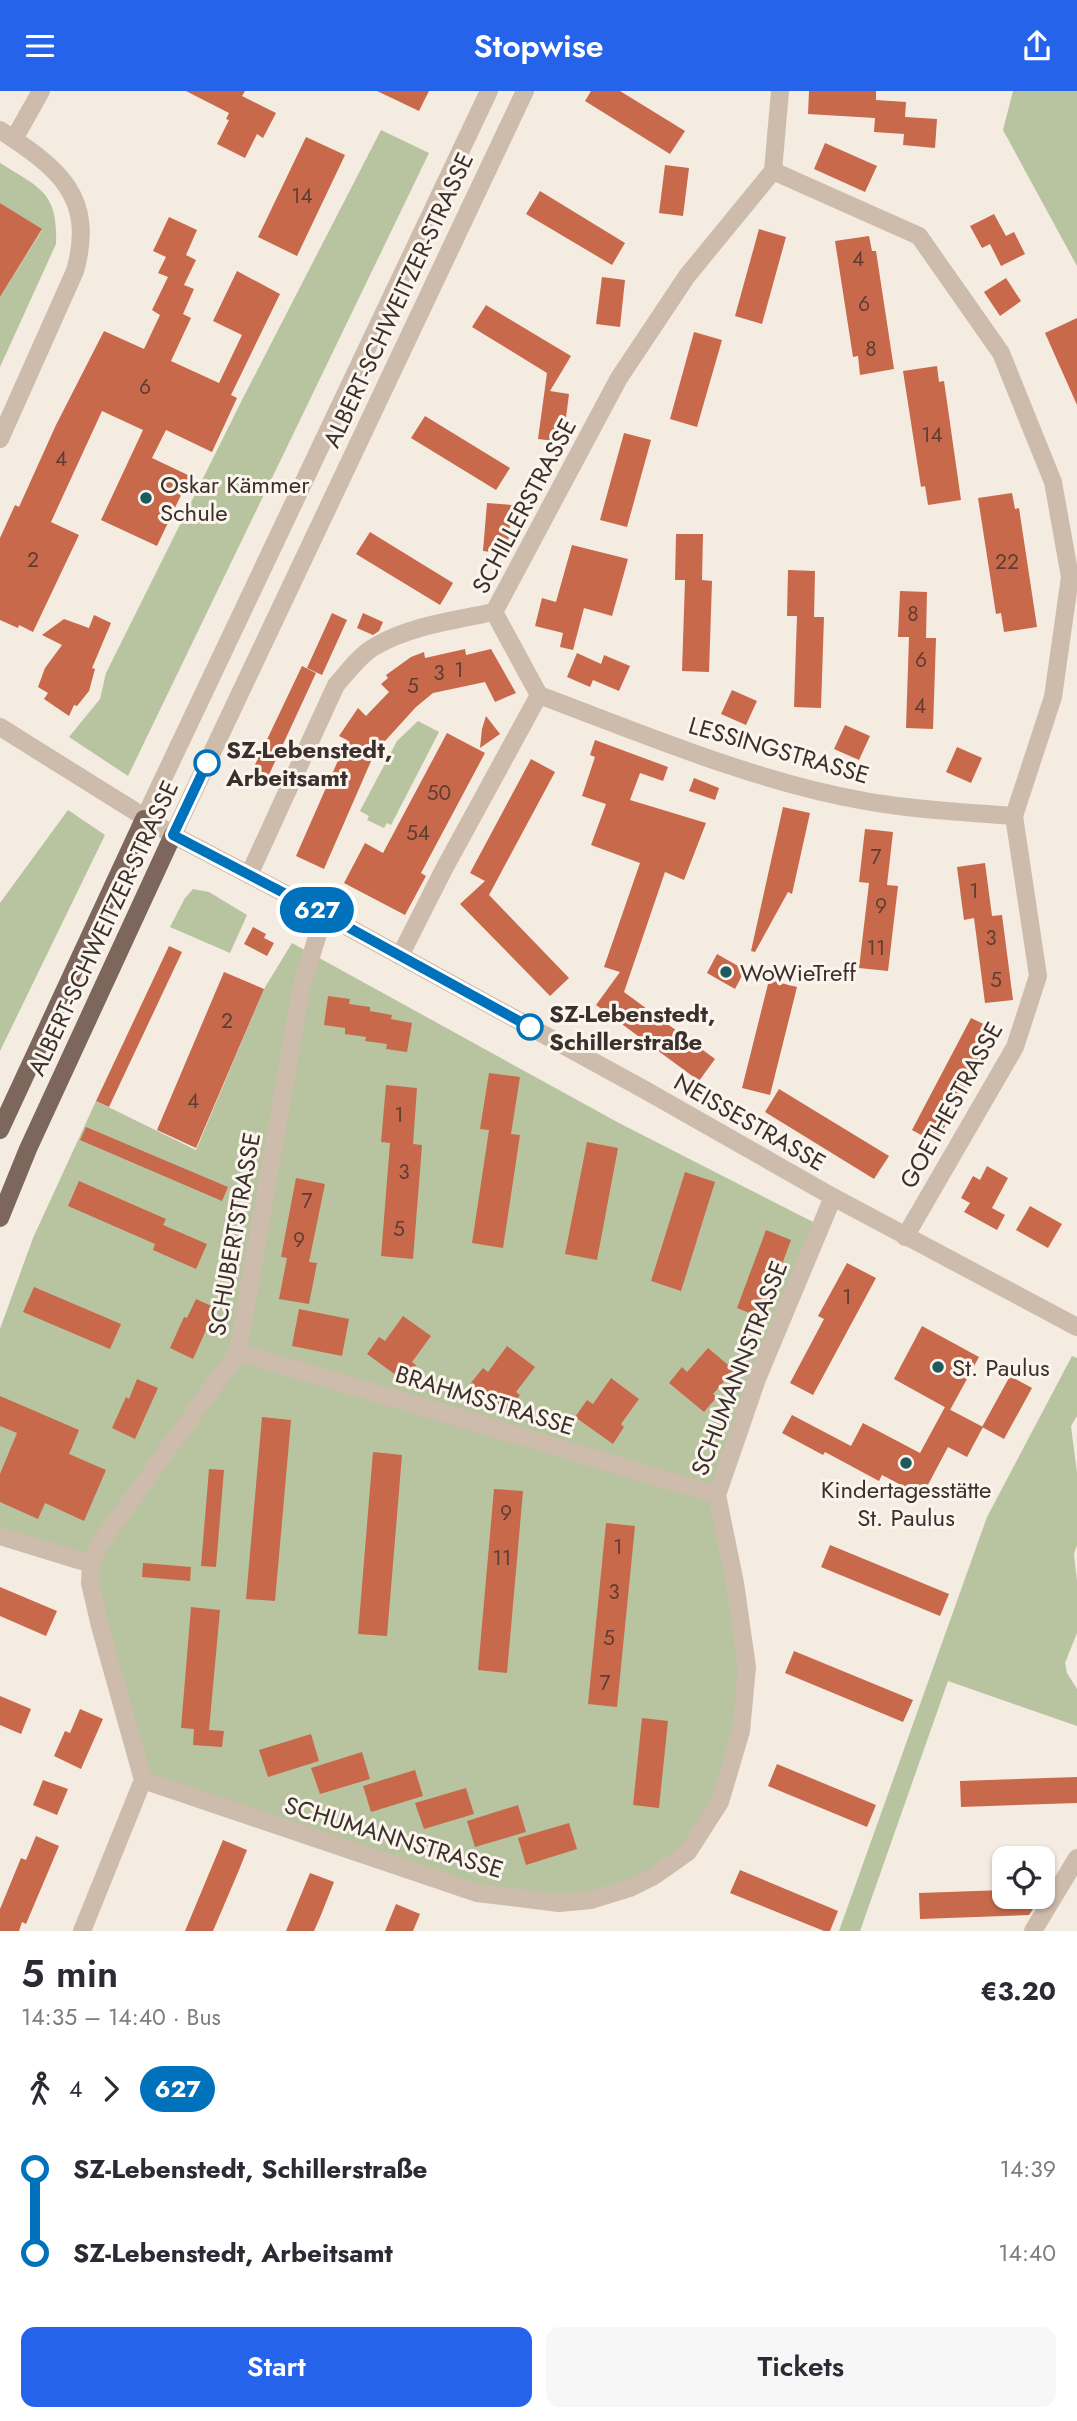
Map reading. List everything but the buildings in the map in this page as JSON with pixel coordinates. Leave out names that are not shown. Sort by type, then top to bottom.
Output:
[{"type":"main road","name":"ALBERT-SCHWEITZER-STRASSE","points":[[0,1130],[144,819]]},
{"type":"main road","name":"ALBERT-SCHWEITZER-STRASSE","points":[[0,1217],[27,1149],[173,835]]},
{"type":"street","points":[[0,439],[75,271],[81,251],[80,217],[70,187],[47,163],[7,135],[41,91]]},
{"type":"street","name":"ALBERT-SCHWEITZER-STRASSE","points":[[144,819],[489,91]]},
{"type":"street","name":"ALBERT-SCHWEITZER-STRASSE","points":[[173,835],[525,91]]},
{"type":"street","points":[[773,171],[780,91]]},
{"type":"street","name":"SCHILLERSTRASSE","points":[[539,695],[494,612],[619,378],[687,276],[773,171]]},
{"type":"street","name":"GOETHESTRASSE","points":[[773,171],[919,236],[1001,353],[1053,482],[1070,577],[1053,697],[1036,756],[1014,816],[1038,976],[1016,1047],[905,1237]]},
{"type":"street","points":[[249,875],[336,685],[354,665],[373,647],[410,631],[494,612]]},
{"type":"street","points":[[400,956],[539,695]]},
{"type":"street","name":"LESSINGSTRASSE","points":[[539,695],[696,754],[781,781],[864,801],[1014,816]]},
{"type":"street","name":"NEISSESTRASSE","points":[[0,727],[144,819],[625,1079],[905,1237],[1077,1327]]},
{"type":"street","name":"SCHUBERTSTRASSE","points":[[91,1564],[98,1546],[238,1352],[301,989],[324,914]]},
{"type":"street","name":"SCHUMANNSTRASSE","points":[[144,1780],[477,1893],[559,1903],[591,1900],[641,1883],[688,1852],[720,1802],[741,1731],[747,1667],[735,1583],[717,1495],[757,1379],[833,1197]]},
{"type":"street","name":"BRAHMSSTRASSE","points":[[238,1352],[717,1495]]},
{"type":"street","points":[[0,1536],[91,1564],[90,1583],[100,1626],[144,1780],[82,1931]]},
{"type":"street","points":[[1033,1931],[1077,1858]]},
{"type":"green space","points":[[1013,91],[1077,91],[1077,266],[1003,130]]},
{"type":"green space","points":[[381,130],[429,153],[128,776],[69,737],[100,699],[106,673]]},
{"type":"green space","points":[[0,163],[44,193],[54,213],[56,244],[0,367],[0,297],[42,230],[0,203]]},
{"type":"green space","points":[[418,721],[439,732],[391,825],[387,823],[384,828],[367,820],[369,816],[360,811],[397,741]]},
{"type":"green space","points":[[68,810],[105,835],[0,1051],[0,903]]},
{"type":"green space","points":[[193,889],[209,892],[247,915],[230,953],[170,927],[185,898]]},
{"type":"green space","points":[[292,943],[619,1123],[821,1226],[717,1495],[747,1667],[725,1804],[688,1852],[591,1900],[477,1893],[143,1780],[91,1564],[0,1537],[0,1329],[33,1238],[96,1101],[196,1150],[264,989]]},
{"type":"green space","points":[[1072,1356],[1077,1358],[1077,1416],[1071,1426],[1077,1473],[1077,1545],[1074,1554],[1077,1633],[1065,1663],[1067,1673],[1077,1689],[1077,1726],[948,1681],[860,1931],[839,1931],[987,1517]]},
{"type":"bus line","name":"627","points":[[207,763],[173,835],[530,1027]]},
{"type":"place","name":"Oskar Kämmer Schule","points":[[146,498]]},
{"type":"place","name":"SZ-Lebenstedt, Arbeitsamt","points":[[207,763]]},
{"type":"place","name":"WoWieTreff","points":[[726,972]]},
{"type":"place","name":"SZ-Lebenstedt, Schillerstraße","points":[[530,1027]]},
{"type":"place","name":"St. Paulus","points":[[938,1367]]},
{"type":"place","name":"Kindertagesstätte St. Paulus","points":[[906,1463]]}]
